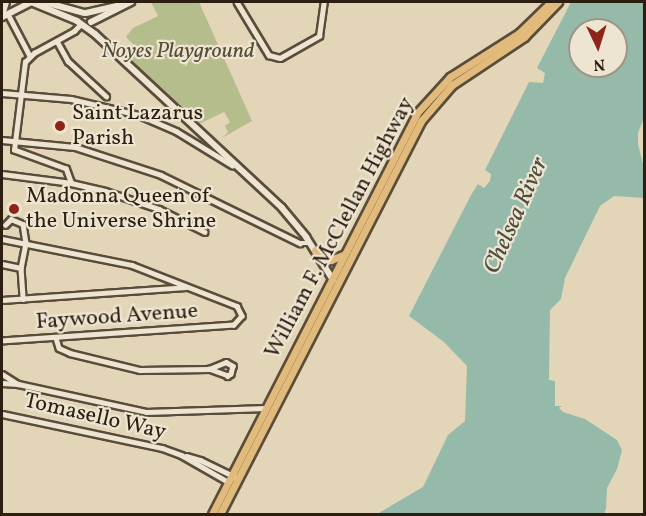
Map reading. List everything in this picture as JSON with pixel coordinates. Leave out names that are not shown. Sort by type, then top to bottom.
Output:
[{"type":"highway","name":"William F. McClellan Highway","points":[[220,514],[233,478],[266,408],[409,127],[426,100],[461,68],[522,30],[551,2]]},
{"type":"highway","name":"William F. McClellan Highway","points":[[212,514],[337,285],[416,129],[431,107],[462,77],[527,35],[558,2]]},
{"type":"highway","points":[[315,250],[332,261],[345,253]]},
{"type":"main road","points":[[4,14],[6,2]]},
{"type":"main road","points":[[4,14],[23,2]]},
{"type":"main road","points":[[4,14],[31,2],[85,24],[130,2]]},
{"type":"main road","points":[[44,2],[85,13],[90,16],[85,24]]},
{"type":"main road","points":[[130,2],[79,16],[218,153],[240,169],[282,208],[310,243],[337,285]]},
{"type":"street","points":[[237,2],[269,55],[280,58],[319,36],[324,2]]},
{"type":"street","points":[[4,14],[30,56]]},
{"type":"street","points":[[71,183],[66,169],[14,150],[23,68],[30,56],[85,24]]},
{"type":"street","points":[[57,41],[68,60],[106,96]]},
{"type":"street","points":[[2,93],[71,99],[130,112],[176,130],[218,153]]},
{"type":"street","points":[[2,140],[75,147],[161,175],[300,243],[310,243]]},
{"type":"street","points":[[2,174],[71,183],[159,209],[205,232]]},
{"type":"street","points":[[5,225],[11,219],[23,224],[26,243],[21,268],[23,299]]},
{"type":"street","points":[[2,239],[116,260],[188,287]]},
{"type":"street","points":[[2,264],[21,268]]},
{"type":"street","points":[[2,300],[188,287]]},
{"type":"street","name":"Faywood Avenue","points":[[2,341],[234,325],[241,318],[238,307],[188,287]]},
{"type":"street","points":[[56,338],[59,348],[70,353],[140,370],[210,369],[226,362],[231,364],[233,371],[231,375],[224,376],[210,369]]},
{"type":"street","points":[[2,374],[18,384]]},
{"type":"street","points":[[2,383],[18,384],[143,411],[266,408]]},
{"type":"street","name":"Tomasello Way","points":[[2,414],[148,444],[200,460],[233,478]]},
{"type":"green space","name":"Noyes Playground","points":[[151,2],[199,2],[252,121],[222,138],[228,132],[225,126],[230,122],[224,112],[197,125],[127,59],[138,49],[126,37],[133,28],[158,16]]},
{"type":"water","name":"Chelsea River","points":[[571,2],[644,2],[644,118],[638,133],[638,144],[644,168],[644,198],[614,196],[600,206],[565,278],[561,299],[550,310],[549,380],[555,381],[555,406],[562,406],[559,408],[563,412],[585,419],[617,440],[622,450],[617,469],[607,488],[606,509],[604,514],[377,514],[423,487],[448,435],[465,421],[467,366],[444,342],[409,316],[471,195],[478,184],[484,188],[490,181],[491,174],[485,170],[529,82],[543,83],[545,73],[537,68]]},
{"type":"place","name":"Saint Lazarus Parish","points":[[60,126]]},
{"type":"place","name":"Madonna Queen of the Universe Shrine","points":[[14,209]]}]
